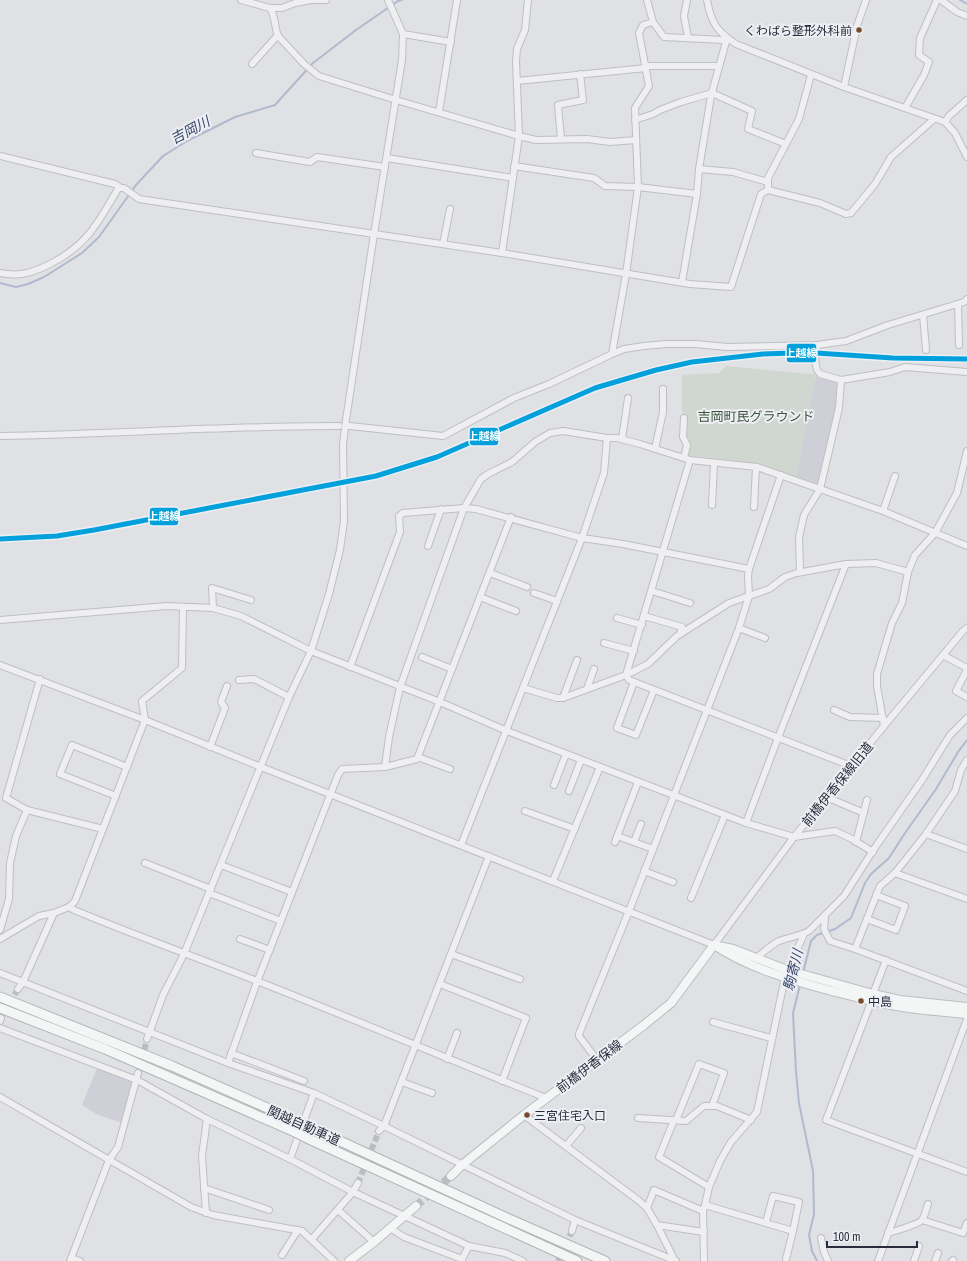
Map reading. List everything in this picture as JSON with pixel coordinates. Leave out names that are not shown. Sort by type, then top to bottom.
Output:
[{"type":"highway","name":"関越自動車道","points":[[0,996],[144,1054],[299,1122],[507,1218],[605,1261]]},
{"type":"highway","name":"関越自動車道","points":[[0,1008],[119,1056],[295,1132],[577,1261]]},
{"type":"main road","points":[[714,945],[733,949],[756,958],[786,974]]},
{"type":"main road","points":[[714,945],[731,956],[870,1001],[898,1006],[967,1014]]},
{"type":"main road","name":"前橋伊香保線","points":[[451,1176],[462,1165],[524,1114],[644,1025],[671,1003],[714,945]]},
{"type":"main road","points":[[807,980],[900,1000],[967,1007]]},
{"type":"main road","points":[[349,1261],[416,1206]]},
{"type":"street","points":[[241,0],[251,1],[270,8],[282,8],[295,3],[311,0],[326,0]]},
{"type":"street","points":[[147,1039],[163,995],[184,954],[289,696],[311,651],[329,594],[340,550],[344,521],[343,444],[374,234],[402,60],[403,34],[388,0]]},
{"type":"street","points":[[439,112],[458,0]]},
{"type":"street","points":[[502,253],[519,136],[516,61],[517,49],[525,30],[528,0]]},
{"type":"street","points":[[647,0],[653,22],[664,36],[723,40],[727,38]]},
{"type":"street","points":[[687,0],[684,16],[688,38]]},
{"type":"street","points":[[707,0],[710,18],[727,38],[736,44],[844,87],[945,122],[955,133],[967,157]]},
{"type":"street","points":[[844,87],[857,26],[866,0]]},
{"type":"street","points":[[904,108],[924,75],[929,62],[919,55],[920,38],[937,0]]},
{"type":"street","points":[[941,0],[957,12],[967,16]]},
{"type":"street","points":[[270,8],[275,18],[278,35],[282,41],[304,64],[319,76],[396,100],[536,140],[587,139],[610,142],[636,140]]},
{"type":"street","points":[[612,354],[626,274],[638,187],[635,108],[648,86],[646,67],[639,34],[643,25],[653,22]]},
{"type":"street","points":[[403,34],[450,42]]},
{"type":"street","points":[[252,64],[278,35]]},
{"type":"street","points":[[682,282],[712,93],[727,38]]},
{"type":"street","points":[[517,81],[646,67],[719,66]]},
{"type":"street","points":[[561,139],[558,105],[583,100],[580,74]]},
{"type":"street","points":[[768,190],[768,178],[799,119],[811,74]]},
{"type":"street","points":[[635,120],[681,102],[712,93],[752,111],[748,129],[786,144]]},
{"type":"street","points":[[945,122],[949,116],[967,100]]},
{"type":"street","points":[[0,156],[115,184],[137,197],[502,253],[626,274],[731,287],[761,194],[768,190],[820,203],[846,214],[851,213],[875,184],[891,157],[934,119]]},
{"type":"street","points":[[256,153],[310,162],[317,157],[385,167]]},
{"type":"street","points":[[387,158],[513,178]]},
{"type":"street","points":[[514,166],[594,178],[605,186],[638,187],[697,194]]},
{"type":"street","points":[[700,169],[733,172],[768,182]]},
{"type":"street","points":[[0,273],[16,275],[24,274],[38,270],[68,254],[78,247],[96,227],[122,188]]},
{"type":"street","points":[[444,244],[450,209]]},
{"type":"street","points":[[350,426],[443,436],[514,398],[624,350],[666,344],[695,344],[728,347],[817,345],[846,341],[964,302],[967,299]]},
{"type":"street","points":[[958,304],[959,345]]},
{"type":"street","points":[[923,315],[926,350]]},
{"type":"street","points":[[817,345],[816,365],[818,372],[820,374],[836,377],[841,380],[890,372],[905,367],[967,372]]},
{"type":"street","points":[[800,572],[799,537],[804,515],[820,489],[839,408],[841,380]]},
{"type":"street","points":[[654,449],[662,412],[663,389]]},
{"type":"street","points":[[622,439],[628,398]]},
{"type":"street","points":[[626,676],[663,553],[687,459],[688,445],[683,437],[684,418]]},
{"type":"street","points":[[0,436],[89,434],[217,428],[339,426]]},
{"type":"street","points":[[385,767],[389,737],[400,687],[464,508],[481,479],[512,462],[535,442],[550,433],[563,431],[622,439],[687,459],[756,467],[883,511],[967,546]]},
{"type":"street","points":[[461,845],[582,538],[604,472],[607,438]]},
{"type":"street","points":[[884,726],[877,686],[877,674],[892,623],[902,603],[908,572],[915,555],[935,533],[957,493],[967,451]]},
{"type":"street","points":[[712,505],[714,463]]},
{"type":"street","points":[[754,507],[756,467]]},
{"type":"street","points":[[597,1060],[579,1034],[629,911],[739,628],[749,596],[749,569],[781,475]]},
{"type":"street","points":[[883,511],[895,476]]},
{"type":"street","points":[[350,667],[400,532],[399,516],[403,513],[441,509],[476,509],[511,517],[582,538],[749,569]]},
{"type":"street","points":[[428,546],[441,509]]},
{"type":"street","points":[[228,1062],[257,982],[338,775],[342,769],[385,767],[417,759],[511,517]]},
{"type":"street","points":[[523,688],[557,698],[563,698],[626,676],[648,664],[680,634],[729,603],[769,589],[785,577],[800,572],[846,564],[876,563],[908,572]]},
{"type":"street","points":[[746,823],[846,564]]},
{"type":"street","points":[[490,573],[527,587]]},
{"type":"street","points":[[212,608],[212,588],[251,600]]},
{"type":"street","points":[[652,591],[690,603]]},
{"type":"street","points":[[534,593],[557,601]]},
{"type":"street","points":[[480,597],[516,611]]},
{"type":"street","points":[[0,620],[167,606],[212,608],[241,616],[311,651],[440,702],[507,731],[746,823],[794,837],[835,831],[873,852]]},
{"type":"street","points":[[0,939],[39,916],[54,913],[69,907],[75,901],[145,720],[142,701],[182,668],[183,607]]},
{"type":"street","points":[[644,616],[682,627],[680,634]]},
{"type":"street","points":[[617,618],[642,625]]},
{"type":"street","points":[[739,628],[765,638]]},
{"type":"street","name":"前橋伊香保線旧道","points":[[714,945],[794,837],[884,726],[967,628]]},
{"type":"street","points":[[604,643],[634,651]]},
{"type":"street","points":[[943,655],[967,669],[956,691],[967,697]]},
{"type":"street","points":[[422,657],[452,669]]},
{"type":"street","points":[[563,698],[577,660]]},
{"type":"street","points":[[0,664],[714,945]]},
{"type":"street","points":[[587,689],[594,669]]},
{"type":"street","points":[[626,676],[629,680],[654,690],[851,766]]},
{"type":"street","points":[[40,679],[6,798],[27,810],[103,829]]},
{"type":"street","points":[[239,680],[254,679],[289,696]]},
{"type":"street","points":[[634,682],[617,728],[636,735],[654,690]]},
{"type":"street","points":[[210,747],[225,708],[221,702],[227,686]]},
{"type":"street","points":[[834,710],[850,716],[882,718]]},
{"type":"street","points":[[756,958],[780,941],[804,934],[809,931],[825,917],[844,896],[922,780],[950,735],[967,718]]},
{"type":"street","points":[[116,796],[60,774],[72,745],[127,767]]},
{"type":"street","points":[[554,785],[566,754]]},
{"type":"street","points":[[418,757],[450,769]]},
{"type":"street","points":[[569,791],[581,760]]},
{"type":"street","points":[[855,949],[880,886],[895,873],[926,834],[955,791],[961,770],[967,760]]},
{"type":"street","points":[[554,881],[600,767]]},
{"type":"street","points":[[638,782],[616,839],[634,842],[653,849]]},
{"type":"street","points":[[826,798],[864,813]]},
{"type":"street","points":[[856,842],[867,800]]},
{"type":"street","points":[[0,930],[9,899],[11,857],[16,836],[27,810]]},
{"type":"street","points":[[525,811],[575,829]]},
{"type":"street","points":[[691,898],[725,815]]},
{"type":"street","points":[[634,842],[641,824]]},
{"type":"street","points":[[926,834],[967,850]]},
{"type":"street","points":[[379,1131],[384,1126],[402,1082],[489,856]]},
{"type":"street","points":[[145,863],[281,921]]},
{"type":"street","points":[[221,865],[292,892]]},
{"type":"street","points":[[644,871],[672,882]]},
{"type":"street","points":[[895,873],[967,899]]},
{"type":"street","points":[[866,919],[896,930],[905,906],[876,895]]},
{"type":"street","points":[[69,907],[546,1098]]},
{"type":"street","points":[[18,989],[23,982],[54,913]]},
{"type":"street","points":[[825,917],[824,929],[830,941],[886,960],[967,991]]},
{"type":"street","points":[[704,1261],[704,1208],[709,1187],[720,1161],[731,1142],[757,1112],[771,1038],[786,974],[804,934]]},
{"type":"street","points":[[240,939],[270,950]]},
{"type":"street","points":[[451,954],[520,979]]},
{"type":"street","points":[[873,994],[886,960]]},
{"type":"street","points":[[0,973],[149,1032],[314,1093],[575,1220],[676,1261]]},
{"type":"street","points":[[440,984],[526,1018],[502,1080]]},
{"type":"street","points":[[870,1005],[826,1120],[967,1172]]},
{"type":"street","points":[[713,1022],[771,1038]]},
{"type":"street","points":[[878,1261],[967,1022]]},
{"type":"street","points":[[0,1028],[137,1080],[207,1119],[290,1159],[353,1192],[468,1246],[505,1253],[523,1261]]},
{"type":"street","points":[[447,1059],[458,1033]]},
{"type":"street","points":[[232,1053],[304,1081]]},
{"type":"street","points":[[709,1187],[659,1157],[699,1064],[724,1074],[712,1106]]},
{"type":"street","points":[[80,1261],[70,1259],[109,1160],[118,1147],[138,1073]]},
{"type":"street","points":[[402,1082],[432,1093]]},
{"type":"street","points":[[290,1159],[314,1093]]},
{"type":"street","points":[[0,1097],[191,1207],[206,1213],[302,1231],[334,1261]]},
{"type":"street","points":[[638,1118],[686,1121],[704,1106],[717,1106],[751,1120]]},
{"type":"street","points":[[524,1114],[647,1208],[676,1261]]},
{"type":"street","points":[[206,1213],[202,1156],[207,1119]]},
{"type":"street","points":[[566,1146],[581,1128]]},
{"type":"street","points":[[312,1239],[353,1192],[358,1183]]},
{"type":"street","points":[[204,1188],[269,1210]]},
{"type":"street","points":[[647,1208],[654,1190],[704,1208],[766,1222],[793,1230]]},
{"type":"street","points":[[766,1222],[774,1196],[799,1202],[786,1259]]},
{"type":"street","points":[[888,1233],[898,1231],[908,1225],[919,1223],[922,1220],[928,1204]]},
{"type":"street","points":[[338,1210],[374,1242]]},
{"type":"street","points":[[572,1231],[575,1220]]},
{"type":"street","points":[[922,1220],[963,1233],[967,1223]]},
{"type":"street","points":[[657,1225],[704,1232]]},
{"type":"street","points":[[390,1228],[404,1237],[462,1260],[468,1246]]},
{"type":"street","points":[[282,1255],[298,1230]]},
{"type":"street","points":[[821,1238],[824,1252],[828,1261]]},
{"type":"street","points":[[914,1261],[919,1246]]},
{"type":"street","points":[[935,1261],[938,1253]]},
{"type":"shaded area","points":[[820,376],[835,379],[839,383],[834,419],[818,483],[814,484],[796,477],[815,377]]},
{"type":"shaded area","points":[[97,1068],[127,1078],[133,1085],[122,1123],[98,1115],[82,1105]]},
{"type":"green space","name":"吉岡町民グラウンド","points":[[726,366],[815,374],[796,477],[760,464],[688,456],[689,444],[685,436],[686,417],[682,412],[682,375],[719,373]]},
{"type":"waterway","name":"吉岡川","points":[[0,283],[16,287],[28,284],[44,277],[82,253],[99,237],[136,185],[163,156],[187,141],[235,117],[275,105],[313,63],[356,30],[398,1],[402,0]]},
{"type":"waterway","name":"吉岡川","points":[[960,0],[967,4]]},
{"type":"waterway","name":"駒寄川","points":[[803,973],[811,941],[817,935],[835,929],[851,918],[865,883],[871,874],[889,858],[967,740]]},
{"type":"waterway","name":"駒寄川","points":[[800,985],[793,1013],[796,1072],[799,1103],[813,1171],[814,1214],[809,1235],[812,1251],[817,1261]]},
{"type":"tunnel","points":[[1,1018],[18,989]]},
{"type":"tunnel","points":[[140,1067],[147,1039]]},
{"type":"tunnel","points":[[358,1183],[379,1131]]},
{"type":"tunnel","points":[[416,1206],[451,1176]]},
{"type":"tunnel","points":[[558,1261],[572,1231]]},
{"type":"transit line","name":"上越線","points":[[0,539],[57,536],[94,530],[376,476],[437,457],[595,388],[656,370],[692,362],[763,354],[792,353],[893,358],[967,359]]},
{"type":"place","name":"くわばら整形外科前","points":[[859,30]]},
{"type":"place","name":"中島","points":[[861,1001]]},
{"type":"place","name":"三宮住宅入口","points":[[527,1115]]}]
